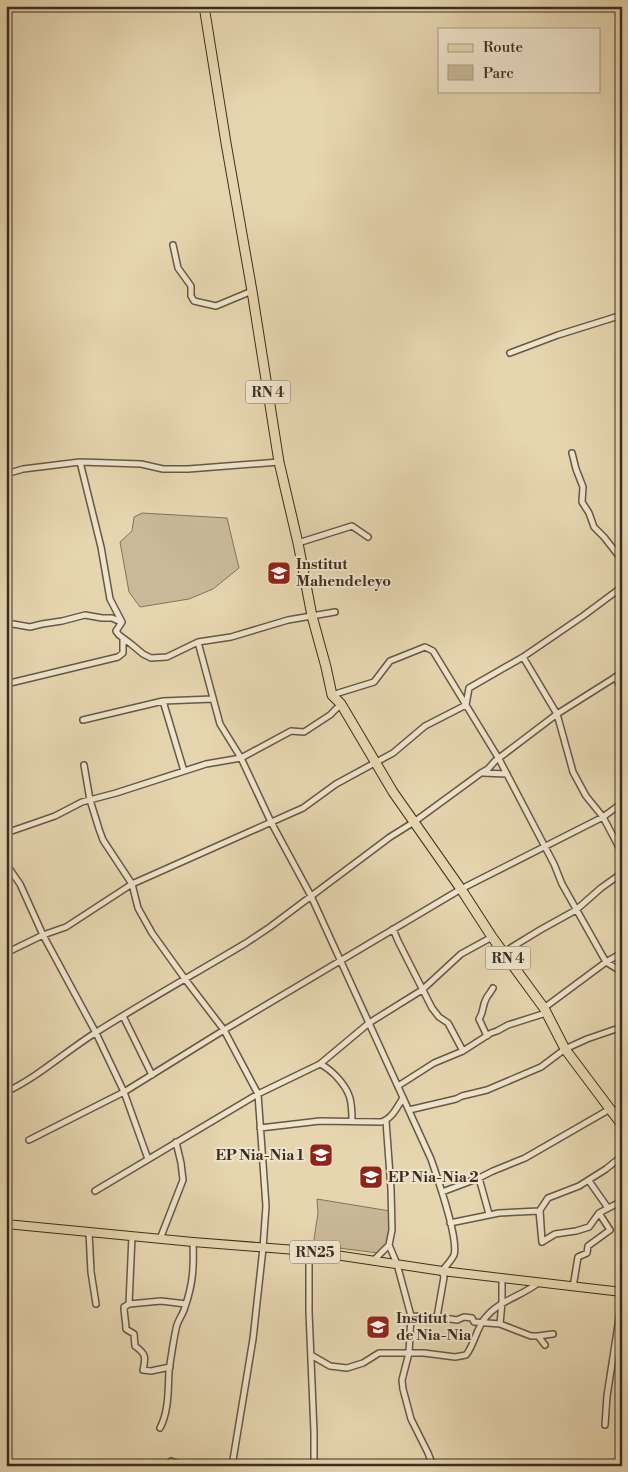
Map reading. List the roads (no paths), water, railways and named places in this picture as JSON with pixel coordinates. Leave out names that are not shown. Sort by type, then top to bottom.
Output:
[{"type":"highway","name":"RN 4","points":[[204,6],[279,462],[298,543],[312,616],[332,695],[342,704],[393,792],[545,1011],[565,1049],[622,1125]]},
{"type":"main road","name":"RN25","points":[[6,1224],[309,1251],[442,1271],[622,1292]]},
{"type":"street","points":[[172,244],[178,268],[191,286],[191,296],[194,302],[216,306],[252,291]]},
{"type":"street","points":[[510,353],[558,335],[622,315]]},
{"type":"street","points":[[572,453],[583,488],[582,502],[589,513],[594,527],[622,560]]},
{"type":"street","points":[[6,474],[80,462],[141,464],[163,469],[188,469],[279,462]]},
{"type":"street","points":[[80,462],[101,547],[110,599],[122,622]]},
{"type":"street","points":[[298,543],[352,526],[368,537]]},
{"type":"street","points":[[466,705],[469,688],[523,657],[622,587]]},
{"type":"street","points":[[122,622],[116,631],[124,640],[151,658],[167,657],[198,642],[231,637],[288,620],[335,612]]},
{"type":"street","points":[[6,625],[13,624],[25,628],[85,615],[112,618],[122,622]]},
{"type":"street","points":[[6,684],[118,657],[123,653],[124,640]]},
{"type":"street","points":[[198,642],[220,724],[241,758],[271,822],[311,896],[431,1159],[442,1192],[455,1247],[454,1255],[442,1271],[444,1277],[436,1317]]},
{"type":"street","points":[[332,695],[374,682],[390,661],[426,647],[433,651],[499,759],[554,864],[562,884],[606,962],[622,972]]},
{"type":"street","points":[[523,657],[557,714],[573,772],[586,796],[602,817],[622,853]]},
{"type":"street","points":[[6,1092],[22,1085],[96,1032],[270,927],[390,837],[488,769],[557,714],[622,672]]},
{"type":"street","points":[[615,677],[622,689]]},
{"type":"street","points":[[82,720],[163,701],[213,699]]},
{"type":"street","points":[[163,701],[184,771]]},
{"type":"street","points":[[6,833],[55,816],[82,802],[206,764],[241,758],[291,730],[304,732],[330,715],[342,704]]},
{"type":"street","points":[[6,953],[43,935],[66,927],[132,884],[303,808],[336,784],[393,753],[426,726],[466,705]]},
{"type":"street","points":[[84,765],[90,800],[103,840],[132,884],[138,908],[185,979],[224,1030],[258,1094],[266,1206],[254,1339],[232,1466]]},
{"type":"street","points":[[481,773],[507,774]]},
{"type":"street","points":[[29,1140],[124,1092],[224,1030],[461,889],[602,817],[622,804]]},
{"type":"street","points":[[6,864],[20,884],[43,935],[96,1032],[124,1092],[148,1159]]},
{"type":"street","points":[[504,952],[576,910],[622,873]]},
{"type":"street","points":[[393,929],[435,1013],[448,1023],[463,1051]]},
{"type":"street","points":[[95,1191],[258,1094],[320,1064],[369,1023],[422,990],[461,954],[492,936]]},
{"type":"street","points":[[398,1086],[434,1063],[463,1051],[491,1032],[545,1011],[606,962],[622,953]]},
{"type":"street","points":[[487,1036],[479,1019],[483,1014],[485,1000],[493,988]]},
{"type":"street","points":[[123,1016],[152,1075]]},
{"type":"street","points":[[409,1110],[487,1090],[542,1067],[565,1049],[622,1027]]},
{"type":"street","points":[[320,1064],[327,1067],[347,1090],[352,1105],[352,1121]]},
{"type":"street","points":[[260,1128],[320,1121],[386,1121],[403,1098]]},
{"type":"street","points":[[442,1192],[525,1158],[622,1106]]},
{"type":"street","points":[[373,1261],[389,1245],[392,1230],[386,1121]]},
{"type":"street","points":[[160,1239],[183,1180],[176,1142]]},
{"type":"street","points":[[542,1242],[540,1210],[548,1198],[589,1181],[622,1156]]},
{"type":"street","points":[[479,1178],[489,1214]]},
{"type":"street","points":[[589,1181],[608,1208]]},
{"type":"street","points":[[542,1242],[555,1234],[576,1231],[589,1226],[599,1213],[622,1201]]},
{"type":"street","points":[[450,1223],[489,1214],[539,1211],[542,1242]]},
{"type":"street","points":[[572,1287],[578,1257],[587,1253],[588,1246],[610,1230],[599,1213]]},
{"type":"street","points":[[89,1232],[91,1272],[96,1304]]},
{"type":"street","points":[[129,1304],[132,1236]]},
{"type":"street","points":[[160,1428],[166,1412],[176,1326],[182,1316],[193,1277],[193,1242]]},
{"type":"street","points":[[389,1245],[397,1264],[411,1316],[409,1353],[402,1380],[403,1389],[411,1419],[433,1466]]},
{"type":"street","points":[[309,1251],[314,1466]]},
{"type":"street","points":[[500,1324],[502,1278]]},
{"type":"street","points":[[311,1355],[330,1366],[347,1368],[363,1363],[379,1354],[424,1353],[455,1357],[466,1355],[470,1351],[482,1322],[490,1312],[502,1302],[525,1292],[538,1282]]},
{"type":"street","points":[[605,1425],[607,1396],[622,1299]]},
{"type":"street","points":[[170,1367],[144,1370],[146,1359],[144,1353],[135,1346],[134,1334],[126,1329],[124,1308],[129,1304],[161,1302],[186,1304]]},
{"type":"street","points":[[411,1316],[457,1320],[464,1317],[472,1318],[474,1322],[500,1324],[531,1336],[553,1334]]},
{"type":"street","points":[[538,1336],[545,1345]]},
{"type":"street","points":[[166,1466],[171,1461],[184,1466]]},
{"type":"place","name":"Institut Mahendeleyo","points":[[279,573]]},
{"type":"place","name":"EP Nia-Nia 1","points":[[321,1155]]},
{"type":"place","name":"EP Nia-Nia 2","points":[[371,1177]]},
{"type":"place","name":"Institut de Nia-Nia","points":[[378,1327]]}]
